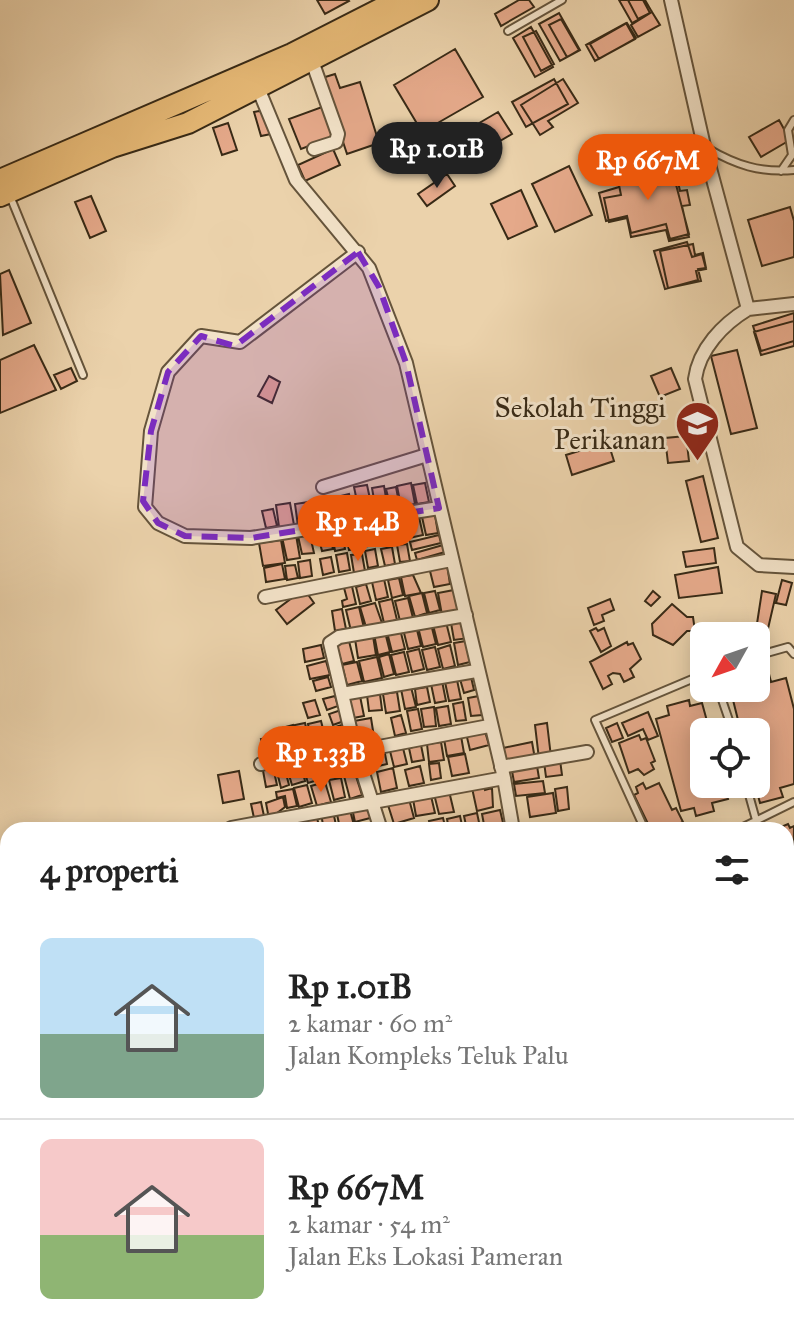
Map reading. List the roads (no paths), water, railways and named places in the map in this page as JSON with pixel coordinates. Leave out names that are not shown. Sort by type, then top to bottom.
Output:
[{"type":"main road","points":[[3,189],[292,54],[398,0]]},
{"type":"main road","points":[[3,189],[112,147],[188,123],[428,0]]},
{"type":"street","points":[[671,0],[704,146],[748,309]]},
{"type":"street","points":[[312,61],[338,134],[336,142],[314,149]]},
{"type":"street","points":[[258,88],[296,180],[320,214],[358,252],[379,287],[406,363],[489,726],[503,772],[512,822]]},
{"type":"street","points":[[358,252],[240,342],[201,336],[170,368],[151,431],[143,501],[158,523],[195,538],[251,538],[312,531],[439,508]]},
{"type":"street","points":[[794,304],[748,309],[718,333],[699,363],[695,379],[737,547],[759,565],[794,567]]},
{"type":"street","points":[[323,487],[427,455]]},
{"type":"street","points":[[265,597],[451,560]]},
{"type":"street","points":[[379,822],[356,748],[330,643],[354,634],[466,615]]},
{"type":"street","points":[[342,694],[476,671]]},
{"type":"street","points":[[261,764],[489,726]]},
{"type":"street","points":[[264,822],[373,802],[587,752]]},
{"type":"lane","points":[[508,31],[562,0]]},
{"type":"lane","points":[[781,171],[792,155],[788,130],[794,120]]},
{"type":"lane","points":[[704,146],[731,162],[767,172],[794,170]]},
{"type":"lane","points":[[3,189],[83,375]]},
{"type":"lane","points":[[770,652],[788,647],[794,654]]},
{"type":"lane","points":[[641,822],[595,720],[690,680]]},
{"type":"lane","points":[[750,798],[756,820]]},
{"type":"lane","points":[[752,822],[794,802]]},
{"type":"place","name":"Sekolah Tinggi Perikanan","points":[[697,462]]}]
